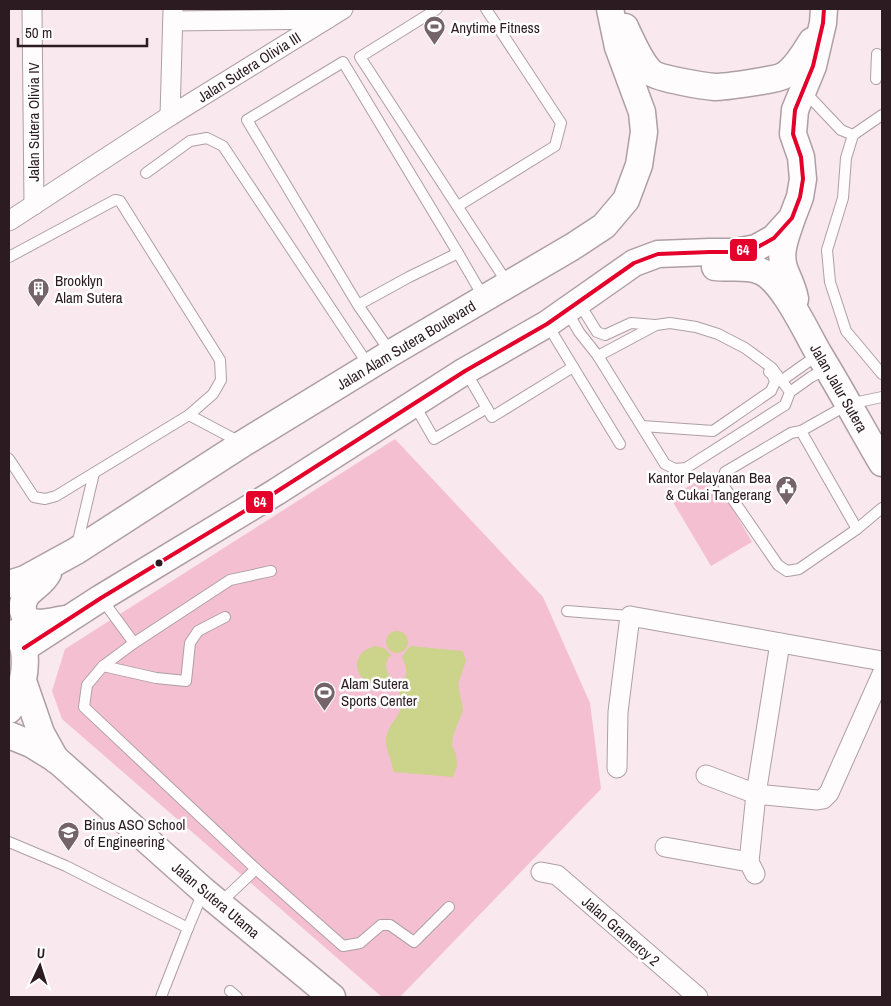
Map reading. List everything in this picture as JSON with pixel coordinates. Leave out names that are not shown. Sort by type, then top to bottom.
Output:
[{"type":"main road","name":"Jalan Alam Sutera Boulevard","points":[[9,584],[25,579],[76,551],[242,444],[391,353],[509,285],[604,226],[626,200],[639,165],[644,132],[642,112],[618,47],[610,9]]},
{"type":"main road","points":[[622,9],[622,20],[633,46],[652,73],[670,79],[715,87],[750,83],[782,76],[799,62],[823,16]]},
{"type":"main road","name":"Jalan Jalur Sutera","points":[[797,312],[793,288],[784,267],[782,251],[800,197],[803,179],[801,157],[793,134],[794,110],[812,66],[823,16]]},
{"type":"main road","name":"Jalan Jalur Sutera","points":[[658,254],[735,252],[756,248],[774,238],[792,218]]},
{"type":"main road","points":[[24,648],[70,617],[276,492],[466,371],[564,312],[634,263],[658,254]]},
{"type":"main road","name":"Jalan Jalur Sutera","points":[[658,254],[695,264],[720,268],[747,268],[760,271],[770,277],[797,312],[882,463]]},
{"type":"main road","points":[[52,565],[45,579],[27,595],[22,609],[25,616],[35,623],[45,623],[70,617]]},
{"type":"main road","points":[[9,616],[24,648],[25,665],[23,681],[9,710]]},
{"type":"main road","name":"Jalan Sutera Utama","points":[[23,681],[31,709],[41,733],[57,760]]},
{"type":"main road","name":"Jalan Sutera Utama","points":[[9,735],[31,744],[57,760],[212,897],[332,997]]},
{"type":"street","name":"Jalan Sutera Olivia IV","points":[[32,9],[34,205]]},
{"type":"street","name":"Jalan Sutera Olivia III","points":[[170,116],[173,15],[335,14]]},
{"type":"street","name":"Jalan Sutera Olivia III","points":[[9,221],[170,116],[335,14]]},
{"type":"street","points":[[617,768],[618,712],[630,616],[882,661]]},
{"type":"street","points":[[665,847],[752,868],[756,794],[780,643]]},
{"type":"street","points":[[706,775],[756,794],[817,800],[826,797],[882,674]]},
{"type":"street","name":"Jalan Gramercy 2","points":[[541,872],[557,875],[698,997]]},
{"type":"lane","points":[[437,9],[360,57],[509,285]]},
{"type":"lane","points":[[458,206],[555,146],[560,123],[486,9]]},
{"type":"lane","points":[[876,79],[877,54]]},
{"type":"lane","points":[[391,353],[358,305],[247,120],[344,62],[484,299]]},
{"type":"lane","points":[[802,90],[841,130],[853,135]]},
{"type":"lane","points":[[882,116],[853,135],[846,158],[843,198],[827,250],[830,282],[846,331],[882,374]]},
{"type":"lane","points":[[146,173],[190,141],[207,138],[223,146],[369,367]]},
{"type":"lane","points":[[9,257],[114,200],[120,201],[220,360],[221,380],[213,394],[189,415],[56,496],[45,499],[34,497],[9,459]]},
{"type":"lane","points":[[358,305],[458,253]]},
{"type":"lane","points":[[564,312],[605,335],[630,323],[656,325],[670,323],[696,327],[718,334],[745,348],[772,368],[790,392]]},
{"type":"lane","points":[[564,312],[598,356],[665,464],[675,469],[686,468],[785,405],[790,392],[810,377],[824,361]]},
{"type":"lane","points":[[564,312],[573,367],[586,396],[601,420],[620,444]]},
{"type":"lane","points":[[598,356],[656,325]]},
{"type":"lane","points":[[642,426],[713,431],[771,391],[776,382],[772,374],[745,355],[745,348]]},
{"type":"lane","points":[[781,381],[824,361]]},
{"type":"lane","points":[[466,371],[492,417],[573,367]]},
{"type":"lane","points":[[882,397],[848,404],[801,431],[791,433],[725,472],[722,481],[778,565],[787,571],[799,569],[857,529],[882,508]]},
{"type":"lane","points":[[414,404],[434,439],[487,408]]},
{"type":"lane","points":[[189,415],[242,444]]},
{"type":"lane","points":[[801,431],[857,529]]},
{"type":"lane","points":[[76,551],[94,473]]},
{"type":"lane","points":[[271,571],[230,580],[134,643],[103,666],[87,685],[84,707],[256,869],[343,946],[360,943],[381,925],[390,925],[414,942],[449,907]]},
{"type":"lane","points":[[101,598],[134,643]]},
{"type":"lane","points":[[567,611],[630,616]]},
{"type":"lane","points":[[103,666],[156,678],[186,681],[190,643],[198,631],[225,617]]},
{"type":"lane","points":[[9,842],[66,866],[188,928]]},
{"type":"lane","points":[[161,997],[188,928],[212,897],[256,869]]},
{"type":"shaded area","name":"Alam Sutera Sports Center","points":[[395,439],[543,597],[590,703],[601,789],[400,997],[382,997],[62,719],[52,691],[65,649]]},
{"type":"shaded area","points":[[712,473],[752,542],[711,566],[670,497]]},
{"type":"shaded area","points":[[397,631],[405,634],[408,642],[405,650],[397,653],[389,650],[386,642],[389,634]]},
{"type":"shaded area","points":[[375,646],[384,648],[391,655],[386,666],[391,678],[379,683],[371,683],[360,675],[357,662],[366,650]]},
{"type":"shaded area","points":[[410,646],[463,651],[466,661],[458,684],[463,710],[453,736],[452,746],[456,754],[457,766],[453,777],[393,772],[387,749],[387,733],[398,714],[402,701],[400,693],[393,685],[397,680],[402,680],[406,676],[406,667],[402,657]]},
{"type":"transit line","name":"64","points":[[24,648],[101,598],[276,492],[465,371],[547,324],[634,263],[658,254],[735,252],[756,248],[774,238],[792,218],[800,197],[803,179],[801,157],[793,134],[795,110],[813,66],[823,23],[824,9]]},
{"type":"place","name":"Anytime Fitness","points":[[435,46]]},
{"type":"place","name":"Brooklyn Alam Sutera","points":[[39,308]]},
{"type":"place","name":"Kantor Pelayanan Bea & Cukai Tangerang","points":[[787,505]]},
{"type":"place","name":"Alam Sutera Sports Center","points":[[325,711]]},
{"type":"place","name":"Binus ASO School of Engineering","points":[[68,852]]}]
